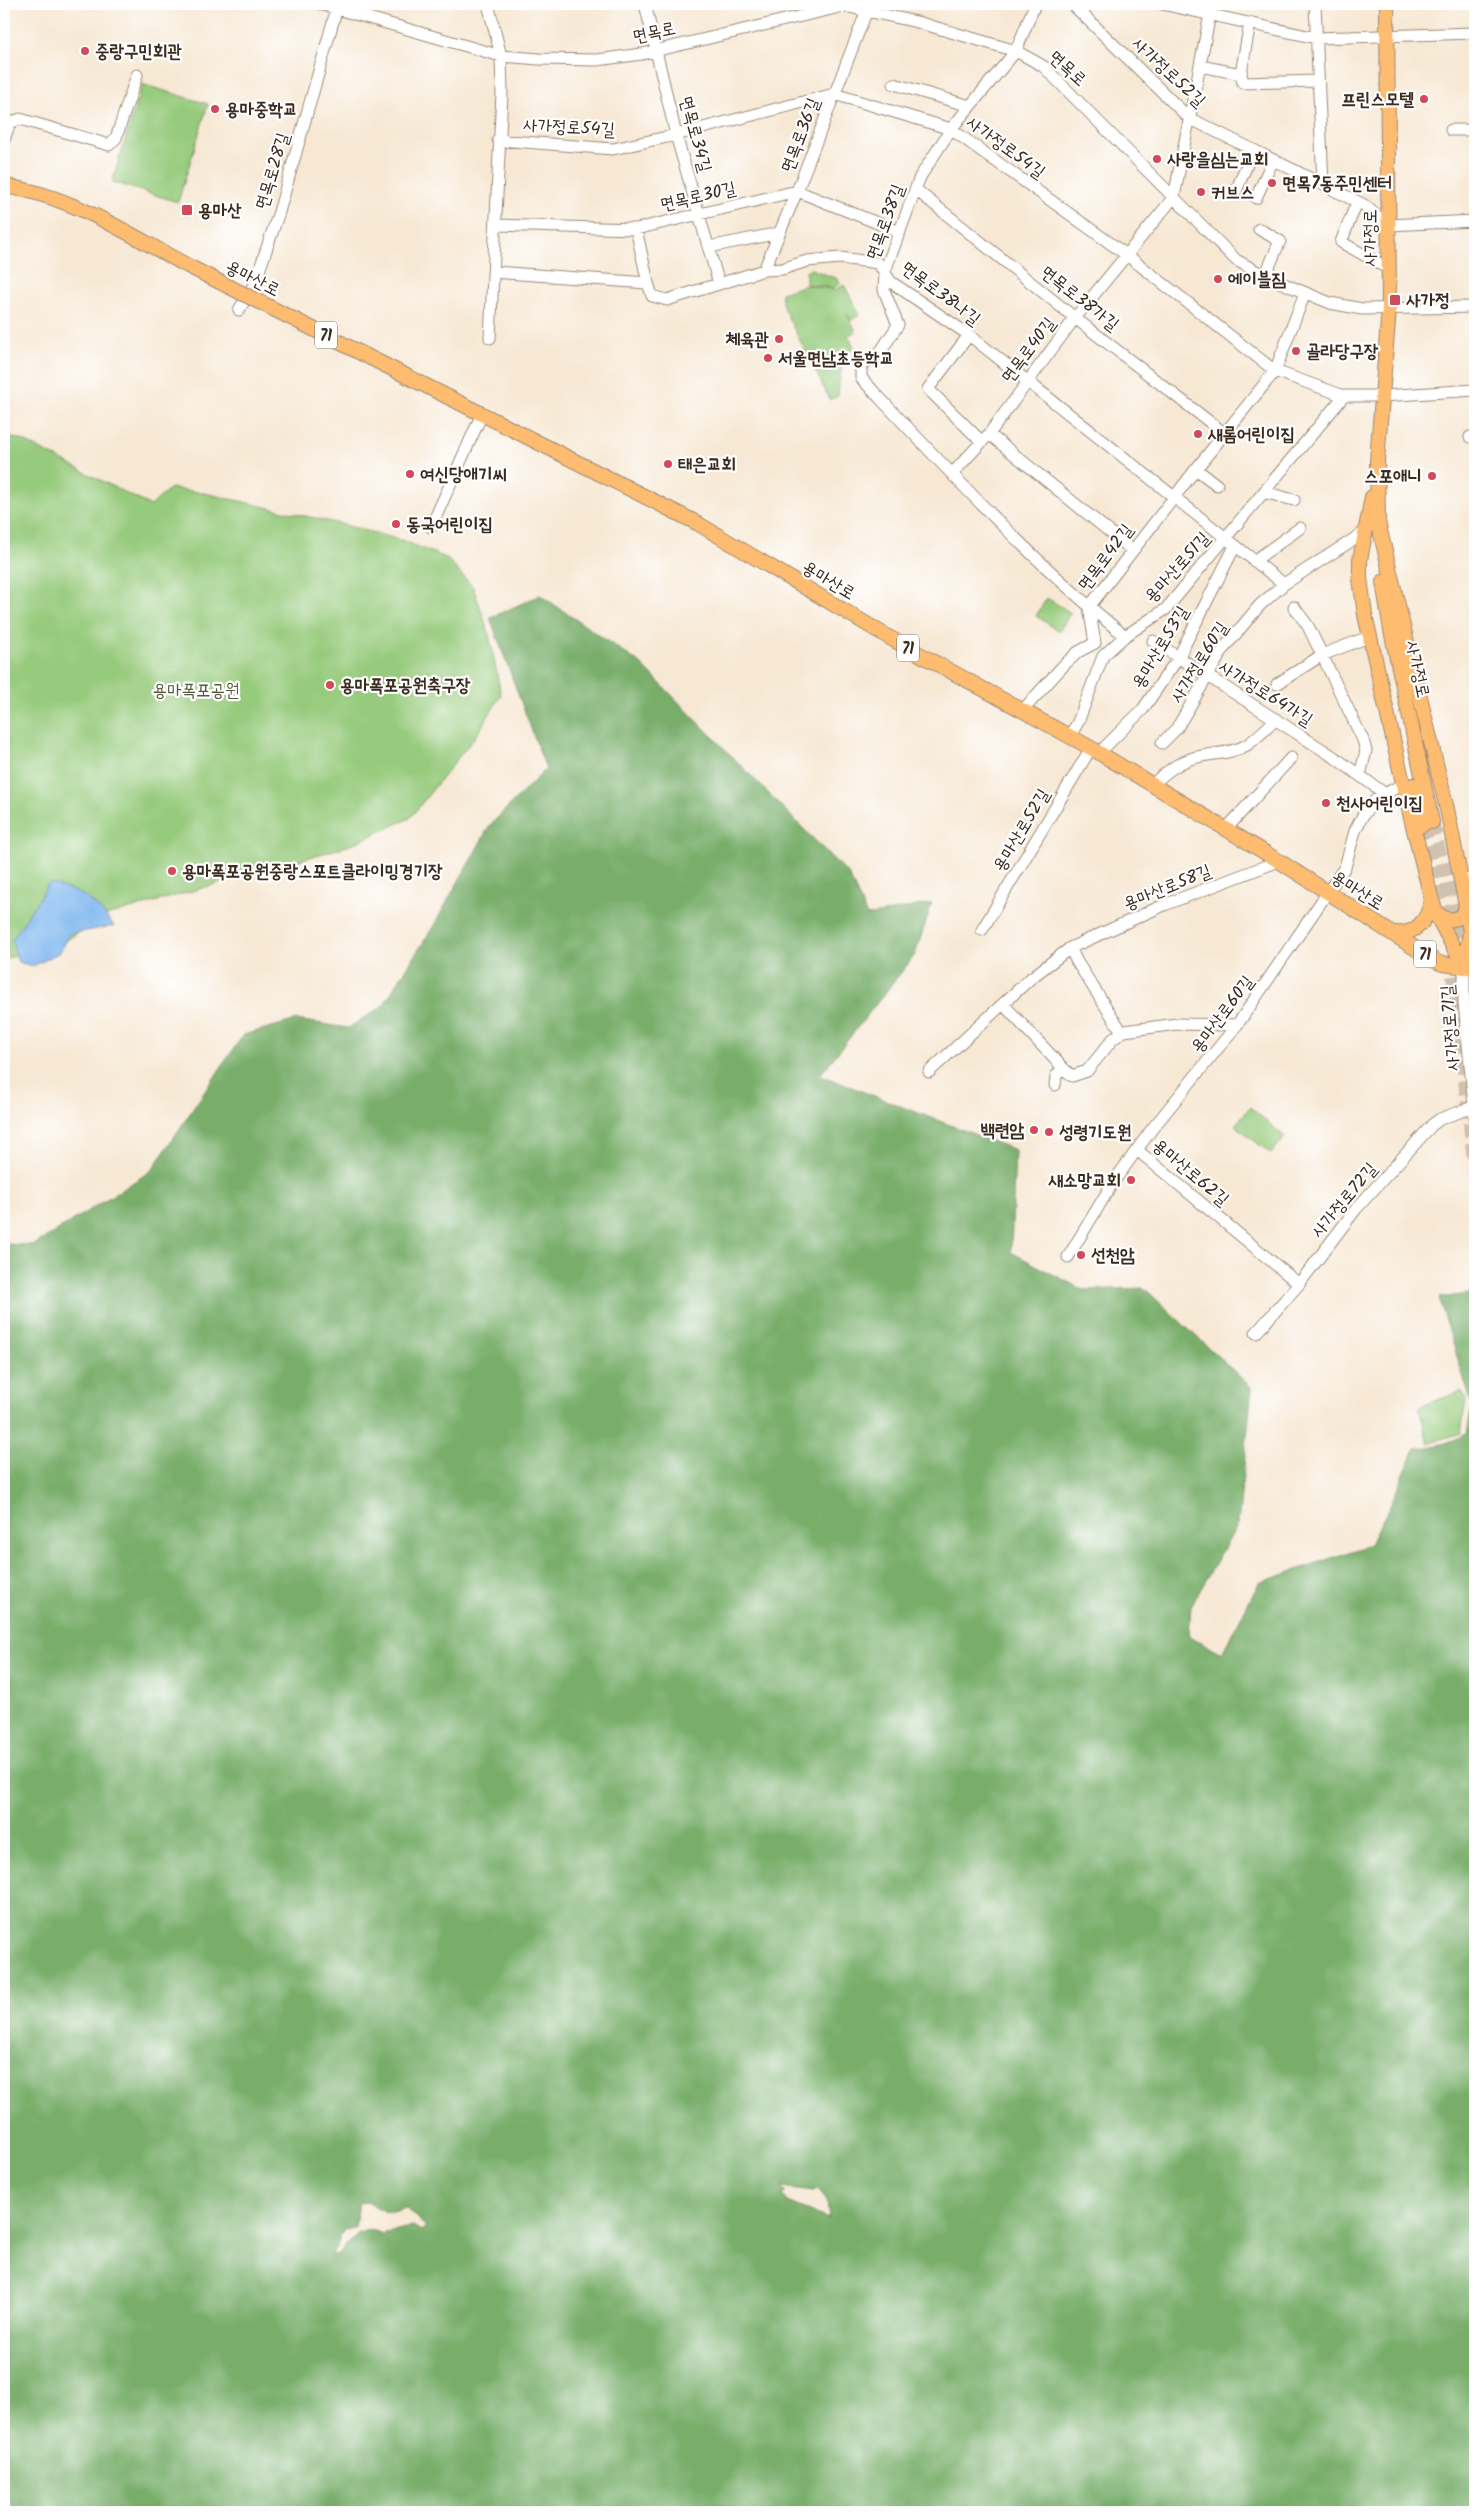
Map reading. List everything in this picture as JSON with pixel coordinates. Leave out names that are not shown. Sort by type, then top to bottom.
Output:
[{"type":"main road","name":"사가정로","points":[[1377,472],[1389,308],[1387,4]]},
{"type":"main road","name":"용마산로","points":[[4,186],[37,194],[85,212],[697,523],[890,638],[1070,736],[1153,784],[1279,861],[1435,961],[1470,967]]},
{"type":"main road","points":[[1377,472],[1378,522],[1423,707],[1461,881],[1470,932],[1470,967]]},
{"type":"main road","points":[[1377,472],[1360,560],[1360,578],[1403,784],[1432,898],[1436,912],[1470,967]]},
{"type":"main road","name":"사가정로","points":[[1364,537],[1369,588],[1378,634],[1427,823],[1382,577],[1378,522]]},
{"type":"main road","points":[[1390,932],[1405,934],[1416,928],[1427,915],[1432,898]]},
{"type":"main road","points":[[1436,912],[1442,917],[1453,920],[1462,915],[1466,906]]},
{"type":"street","name":"면목로","points":[[320,4],[338,6],[501,56],[597,60],[656,50],[844,6],[868,7],[1016,51],[1043,66],[1230,255],[1265,276],[1344,307],[1475,307]]},
{"type":"street","points":[[488,4],[501,56],[502,93],[498,140],[490,338]]},
{"type":"street","name":"면목로34길","points":[[645,4],[676,135],[720,284]]},
{"type":"street","name":"면목로38길","points":[[952,474],[861,378],[861,365],[879,354],[898,325],[884,290],[885,271],[920,177],[951,129],[1016,51],[1034,4]]},
{"type":"street","name":"사가정로52길","points":[[1072,4],[1189,118],[1357,202],[1388,224]]},
{"type":"street","points":[[1162,4],[1211,9],[1250,24],[1316,38],[1475,34]]},
{"type":"street","points":[[1315,4],[1323,184]]},
{"type":"street","name":"면목로28길","points":[[239,310],[255,283],[279,212],[338,6]]},
{"type":"street","name":"면목로36길","points":[[764,270],[798,191],[868,7]]},
{"type":"street","points":[[1174,197],[1211,9]]},
{"type":"street","points":[[1250,24],[1241,74],[1241,80],[1245,84],[1318,81]]},
{"type":"street","points":[[1200,66],[1241,74]]},
{"type":"street","points":[[4,140],[10,123],[20,119],[109,145],[116,138],[137,75]]},
{"type":"street","points":[[894,84],[970,106]]},
{"type":"street","name":"사가정로54길","points":[[498,140],[613,149],[676,135],[834,94],[951,129],[1128,256],[1275,371],[1344,396],[1383,396],[1475,390]]},
{"type":"street","points":[[1451,130],[1475,130]]},
{"type":"street","points":[[1236,191],[1253,150]]},
{"type":"street","points":[[1256,198],[1273,160]]},
{"type":"street","name":"면목로38가길","points":[[915,189],[1075,318],[1224,432]]},
{"type":"street","points":[[798,191],[900,232]]},
{"type":"street","name":"면목로30길","points":[[496,225],[636,229],[700,212],[798,191]]},
{"type":"street","name":"면목로40길","points":[[952,474],[986,438],[1075,318],[1128,256],[1174,197]]},
{"type":"street","points":[[1357,202],[1341,242],[1388,269]]},
{"type":"street","points":[[1388,224],[1475,221]]},
{"type":"street","points":[[493,272],[648,282],[636,229]]},
{"type":"street","points":[[1259,229],[1280,241],[1265,276]]},
{"type":"street","points":[[709,247],[779,233]]},
{"type":"street","name":"면목로38나길","points":[[648,282],[652,296],[667,300],[764,270],[782,269],[807,261],[840,258],[875,262],[885,271],[893,284],[969,335],[1026,382],[1284,584]]},
{"type":"street","name":"면목로42길","points":[[1023,710],[1064,665],[1078,652],[1095,643],[1089,607],[1224,432],[1275,371],[1305,293]]},
{"type":"street","points":[[969,335],[928,389],[986,438],[1132,550]]},
{"type":"street","name":"용마산로51길","points":[[1070,736],[1078,722],[1103,656],[1125,636],[1166,609],[1344,396]]},
{"type":"street","points":[[431,527],[482,414]]},
{"type":"street","points":[[1196,468],[1217,485]]},
{"type":"street","points":[[952,474],[1089,607],[1125,636]]},
{"type":"street","points":[[1264,492],[1294,500]]},
{"type":"street","points":[[1254,561],[1300,528]]},
{"type":"street","name":"사가정로60길","points":[[1162,744],[1177,728],[1224,648],[1259,606],[1284,584],[1364,537]]},
{"type":"street","name":"용마산로53길","points":[[1095,751],[1143,709],[1178,658],[1235,546]]},
{"type":"street","points":[[1294,606],[1308,626],[1364,744],[1365,753],[1360,776]]},
{"type":"street","points":[[1277,684],[1322,655],[1371,636]]},
{"type":"street","name":"사가정로64가길","points":[[1153,641],[1276,720],[1384,793]]},
{"type":"street","points":[[1153,784],[1168,770],[1183,762],[1200,756],[1226,753],[1246,745],[1276,720]]},
{"type":"street","name":"용마산로52길","points":[[982,930],[1095,751]]},
{"type":"street","points":[[1226,829],[1291,758]]},
{"type":"street","name":"용마산로60길","points":[[1137,1150],[1237,1025],[1345,868],[1355,831],[1363,815],[1376,799],[1403,784]]},
{"type":"street","name":"용마산로58길","points":[[929,1072],[1031,978],[1070,948],[1162,906],[1279,861]]},
{"type":"street","points":[[1461,881],[1475,878]]},
{"type":"street","points":[[1070,948],[1122,1032]]},
{"type":"street","name":"사가정로71길","points":[[1470,967],[1464,997],[1474,1111]]},
{"type":"street","points":[[1003,1004],[1072,1076],[1086,1072],[1113,1039],[1122,1032],[1177,1024],[1237,1025]]},
{"type":"street","points":[[1055,1085],[1056,1076],[1063,1068]]},
{"type":"street","name":"사가정로72길","points":[[1256,1333],[1299,1284],[1356,1210],[1432,1125],[1440,1119],[1474,1111]]},
{"type":"street","name":"용마산로62길","points":[[1068,1257],[1103,1197],[1137,1150],[1299,1284]]},
{"type":"green space","points":[[142,84],[208,104],[178,202],[112,182]]},
{"type":"green space","points":[[811,269],[838,279],[840,284],[833,288],[806,284],[806,272]]},
{"type":"green space","points":[[806,285],[833,289],[836,292],[835,290],[844,285],[860,315],[851,320],[847,314],[856,331],[848,336],[854,347],[843,364],[838,396],[830,400],[783,307],[781,293]]},
{"type":"green space","name":"용마폭포공원","points":[[4,437],[20,439],[151,506],[170,488],[204,493],[341,524],[404,541],[446,558],[473,587],[489,633],[501,695],[478,733],[410,818],[348,846],[99,918],[48,953],[4,958]]},
{"type":"green space","points":[[540,595],[641,664],[849,875],[867,916],[932,903],[915,955],[820,1075],[1015,1150],[1011,1252],[1083,1290],[1144,1288],[1252,1388],[1238,1524],[1191,1606],[1189,1637],[1222,1653],[1259,1583],[1369,1545],[1391,1504],[1415,1449],[1443,1444],[1467,1434],[1472,1405],[1439,1298],[1475,1293],[1475,2512],[4,2512],[4,1244],[34,1245],[151,1171],[243,1035],[297,1020],[348,1028],[382,1007],[433,927],[490,825],[546,769],[490,618]],"holes":[[[782,2187],[813,2191],[818,2189],[827,2200],[829,2219],[787,2202],[782,2195],[786,2191]],[[367,2202],[388,2213],[406,2208],[426,2227],[421,2231],[413,2226],[382,2234],[368,2230],[357,2234],[338,2255],[331,2255],[339,2245],[339,2237],[344,2230],[355,2228],[359,2203]]]},
{"type":"green space","points":[[1047,598],[1071,613],[1059,631],[1036,616]]},
{"type":"green space","points":[[1250,1107],[1285,1137],[1271,1154],[1235,1125]]},
{"type":"green space","points":[[1462,1391],[1466,1399],[1461,1433],[1428,1443],[1419,1407]]},
{"type":"water","points":[[49,883],[86,897],[99,908],[114,926],[69,934],[60,952],[33,966],[18,962],[12,940]]},
{"type":"tunnel","points":[[1432,822],[1459,932],[1462,964]]},
{"type":"tunnel","points":[[1423,825],[1446,926]]},
{"type":"tunnel","points":[[1451,955],[1475,1169]]},
{"type":"place","name":"중랑구민회관","points":[[85,51]]},
{"type":"place","name":"프린스모텔","points":[[1424,99]]},
{"type":"place","name":"용마중학교","points":[[215,109]]},
{"type":"place","name":"사랑을심는교회","points":[[1157,159]]},
{"type":"place","name":"면목7동주민센터","points":[[1272,183]]},
{"type":"place","name":"커브스","points":[[1201,192]]},
{"type":"place","name":"용마산","points":[[187,210]]},
{"type":"place","name":"에이블짐","points":[[1218,279]]},
{"type":"place","name":"사가정","points":[[1395,300]]},
{"type":"place","name":"체육관","points":[[779,339]]},
{"type":"place","name":"골라당구장","points":[[1296,351]]},
{"type":"place","name":"서울면남초등학교","points":[[768,358]]},
{"type":"place","name":"새롬어린이집","points":[[1198,434]]},
{"type":"place","name":"태은교회","points":[[668,464]]},
{"type":"place","name":"여신당애기씨","points":[[410,474]]},
{"type":"place","name":"스포애니","points":[[1432,476]]},
{"type":"place","name":"동국어린이집","points":[[396,524]]},
{"type":"place","name":"용마폭포공원축구장","points":[[330,685]]},
{"type":"place","name":"천사어린이집","points":[[1326,803]]},
{"type":"place","name":"용마폭포공원중랑스포트클라이밍경기장","points":[[172,871]]},
{"type":"place","name":"백련암","points":[[1034,1130]]},
{"type":"place","name":"성령기도원","points":[[1049,1132]]},
{"type":"place","name":"새소망교회","points":[[1131,1180]]},
{"type":"place","name":"선천암","points":[[1081,1255]]}]
